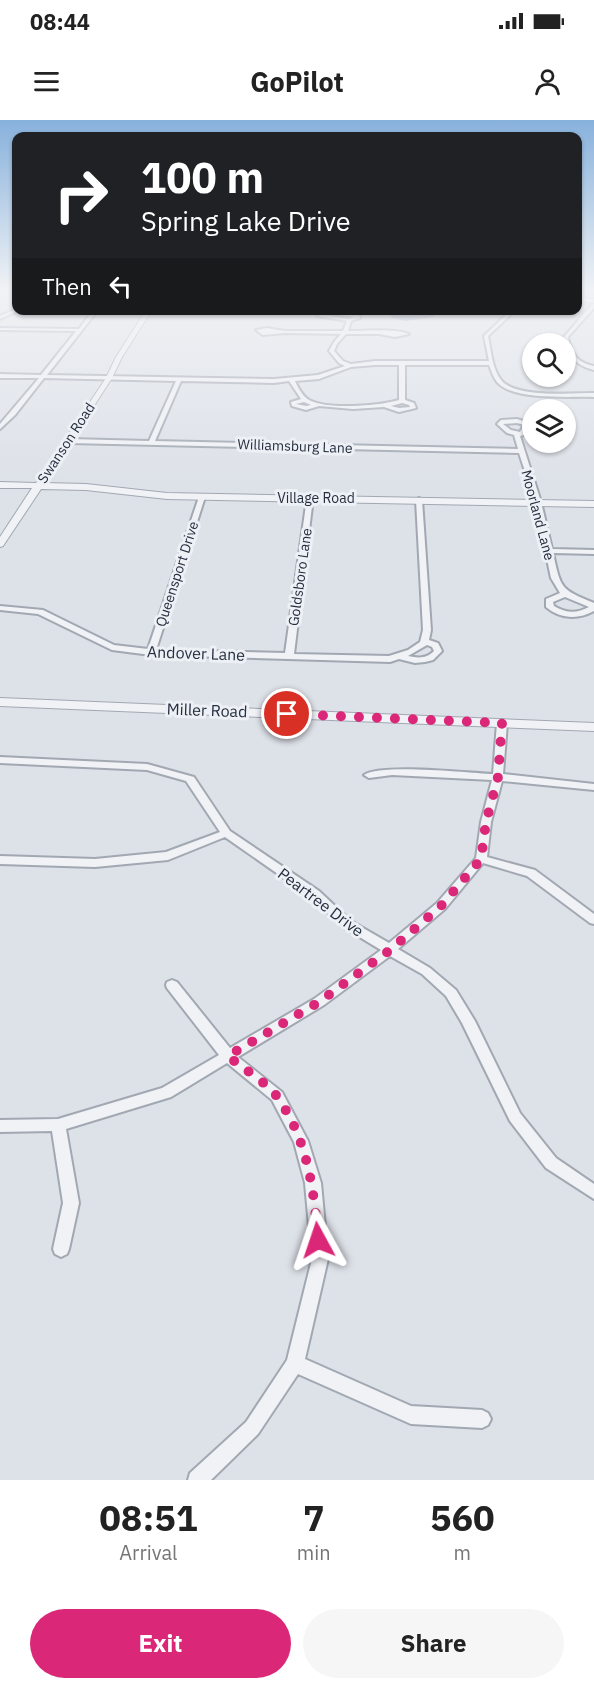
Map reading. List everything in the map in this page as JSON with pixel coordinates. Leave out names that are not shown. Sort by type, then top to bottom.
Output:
[{"type":"street","points":[[0,427],[61,353]]},
{"type":"street","name":"Swanson Road","points":[[0,544],[109,378],[120,353]]},
{"type":"street","points":[[333,353],[341,362],[350,366]]},
{"type":"street","points":[[490,353],[500,383],[512,390],[594,395]]},
{"type":"street","points":[[569,353],[584,366],[594,368]]},
{"type":"street","points":[[0,376],[292,381],[318,377],[350,366],[402,363],[492,363]]},
{"type":"street","points":[[402,363],[402,401]]},
{"type":"street","points":[[152,442],[179,379]]},
{"type":"street","points":[[292,381],[304,400]]},
{"type":"street","points":[[318,405],[304,400],[293,403],[306,408],[318,405],[386,406],[399,410],[413,408],[412,404],[402,401],[386,406]]},
{"type":"street","name":"Moorland Lane","points":[[516,435],[538,502],[555,578],[565,594]]},
{"type":"street","name":"Williamsburg Lane","points":[[69,441],[520,451]]},
{"type":"street","name":"Village Road","points":[[0,485],[86,488],[167,496],[594,504]]},
{"type":"street","name":"Queensport Drive","points":[[151,651],[202,497]]},
{"type":"street","name":"Goldsboro Lane","points":[[289,656],[310,498]]},
{"type":"street","name":"Andover Lane","points":[[0,608],[40,612],[112,647],[151,651],[359,660],[390,659],[411,652],[425,640],[427,630],[419,500]]},
{"type":"street","points":[[548,551],[594,552]]},
{"type":"street","points":[[565,594],[594,607],[583,615],[570,615],[550,607],[549,601],[565,594]]},
{"type":"street","name":"Andover Lane","points":[[399,656],[423,661],[434,657],[438,651],[435,645],[425,640]]},
{"type":"street","name":"Miller Road","points":[[0,702],[594,727]]},
{"type":"street","points":[[0,1126],[58,1125],[166,1094],[319,1002],[390,950],[441,906],[481,859],[486,822],[498,777],[502,723]]},
{"type":"street","name":"Peartree Drive","points":[[0,760],[147,767],[190,779],[226,833],[315,894],[347,924],[426,971],[451,993],[468,1021],[515,1117],[550,1163],[594,1192]]},
{"type":"street","points":[[369,775],[392,772],[498,777],[594,787]]},
{"type":"street","points":[[0,860],[95,863],[168,856],[226,833]]},
{"type":"street","points":[[481,859],[531,873],[570,899],[594,920]]},
{"type":"street","points":[[172,985],[228,1056],[277,1096],[301,1141],[313,1183],[320,1259],[295,1364],[252,1428],[196,1480]]},
{"type":"street","points":[[58,1125],[70,1203],[61,1249]]},
{"type":"street","points":[[295,1364],[411,1414],[482,1419]]},
{"type":"route","points":[[287,714],[502,723],[498,777],[486,822],[481,859],[441,906],[390,950],[319,1002],[228,1056],[277,1096],[301,1141],[313,1183],[318,1240]]}]
